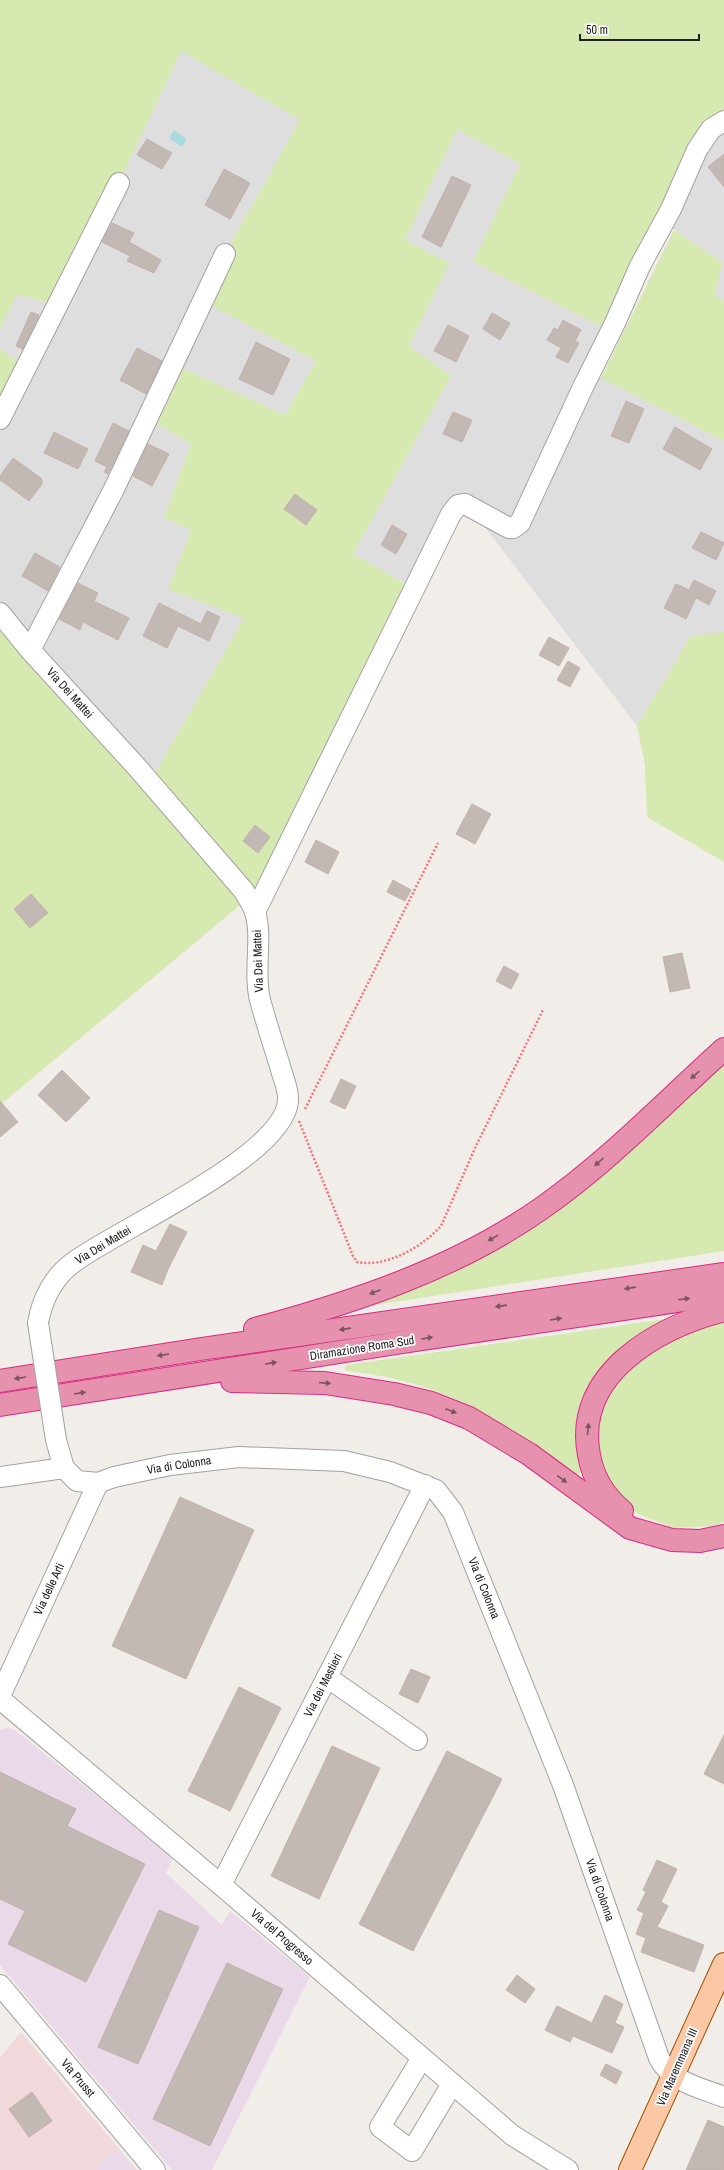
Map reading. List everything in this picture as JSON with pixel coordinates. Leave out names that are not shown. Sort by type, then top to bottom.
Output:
[{"type":"highway","points":[[201,1349],[232,1335],[318,1312],[369,1294],[444,1264],[508,1230],[542,1208],[576,1182],[724,1049]]},
{"type":"highway","name":"Diramazione Roma Sud","points":[[0,1381],[201,1349],[724,1274]]},
{"type":"highway","name":"Diramazione Roma Sud","points":[[0,1405],[191,1377],[403,1342],[724,1294]]},
{"type":"highway","points":[[648,1534],[610,1500],[594,1474],[587,1440],[588,1426],[594,1403],[609,1376],[624,1359],[641,1346],[680,1325],[724,1310]]},
{"type":"highway","points":[[191,1377],[216,1380],[325,1383],[394,1394],[431,1404],[469,1418],[516,1446],[621,1522],[637,1531],[672,1540],[686,1541],[700,1541],[724,1536]]},
{"type":"main road","name":"Via Maremmana III","points":[[630,2170],[724,1964]]},
{"type":"street","points":[[255,912],[451,514],[458,505],[465,504],[509,528],[514,528],[520,523],[583,387],[615,323],[640,266],[671,209],[697,150],[711,129],[724,121]]},
{"type":"street","points":[[0,419],[119,184]]},
{"type":"street","points":[[30,650],[113,491],[225,254]]},
{"type":"street","name":"Via Dei Mattei","points":[[0,613],[30,650],[135,765],[244,891],[255,912],[259,998],[288,1093],[292,1116],[238,1162],[173,1204],[73,1262],[48,1290],[40,1308],[38,1323],[56,1440],[64,1468]]},
{"type":"street","name":"Via di Colonna","points":[[64,1468],[77,1481],[98,1483],[114,1477],[170,1465],[240,1457],[344,1462],[390,1472],[436,1490],[453,1512],[564,1785],[659,2058],[664,2066],[673,2075]]},
{"type":"street","points":[[0,1477],[64,1468]]},
{"type":"street","name":"Via delle Arti","points":[[0,1696],[98,1483]]},
{"type":"street","name":"Via dei Mestieri","points":[[221,1885],[425,1486]]},
{"type":"street","points":[[327,1677],[417,1740]]},
{"type":"street","name":"Via del Progresso","points":[[0,1699],[221,1885],[512,2135],[568,2170]]},
{"type":"street","name":"Via Prusst","points":[[0,1985],[155,2170]]},
{"type":"street","points":[[422,2058],[380,2126],[412,2151],[452,2084]]},
{"type":"street","points":[[673,2075],[724,2097]]},
{"type":"path","points":[[438,843],[310,1101],[292,1116],[353,1256],[357,1262],[366,1264],[384,1261],[415,1248],[432,1236],[441,1226],[475,1148],[543,1010]]},
{"type":"shaded area","points":[[181,50],[301,120],[225,254],[203,301],[316,361],[285,415],[173,364],[148,418],[191,444],[164,517],[191,530],[244,618],[150,782],[0,613],[0,419],[26,367],[0,349],[0,329],[17,295],[57,305],[119,183]]},
{"type":"shaded area","points":[[724,124],[724,301],[715,295],[722,262],[663,222]]},
{"type":"shaded area","points":[[457,129],[520,164],[611,331],[590,372],[724,441],[724,632],[691,636],[637,726],[465,501],[418,591],[353,554],[451,376],[409,346],[449,263],[405,240]]},
{"type":"shaded area","points":[[7,1728],[15,1730],[173,1858],[166,1873],[222,1925],[230,1911],[310,1977],[212,2170],[172,2170],[0,1965],[0,1730]]},
{"type":"shaded area","points":[[21,2032],[119,2149],[93,2170],[0,2170],[0,2058]]},
{"type":"shaded area","points":[[119,2149],[137,2170],[93,2170]]},
{"type":"green space","points":[[0,0],[724,0],[724,122],[711,129],[611,331],[473,262],[520,164],[457,129],[405,240],[449,263],[409,346],[451,376],[353,554],[418,591],[261,899],[250,897],[0,1105],[0,612],[150,782],[244,618],[168,589],[191,530],[164,517],[191,444],[147,418],[173,364],[285,415],[316,361],[203,301],[225,254],[300,120],[181,51],[119,183],[58,305],[17,295],[0,329]]},
{"type":"green space","points":[[674,230],[722,262],[715,295],[724,301],[724,441],[601,378]]},
{"type":"green space","points":[[0,349],[26,367],[0,419]]},
{"type":"green space","points":[[724,632],[724,862],[647,817],[645,765],[637,726],[691,636]]},
{"type":"green space","points":[[724,1057],[724,1251],[368,1306],[448,1269]]},
{"type":"green space","points":[[724,1314],[724,1522],[712,1526],[674,1528],[638,1514],[622,1501],[601,1468],[596,1429],[611,1382],[626,1364]]},
{"type":"green space","points":[[666,1319],[635,1337],[617,1351],[602,1369],[583,1471],[577,1475],[523,1437],[470,1406],[413,1384],[382,1376],[347,1371],[344,1369],[347,1365]]},
{"type":"water","points":[[174,130],[187,139],[182,147],[169,138]]},
{"type":"building","points":[[147,139],[172,153],[162,169],[137,155]]},
{"type":"building","points":[[724,154],[724,187],[708,167]]},
{"type":"building","points":[[224,169],[250,183],[230,219],[205,205]]},
{"type":"building","points":[[452,176],[471,185],[441,247],[422,237]]},
{"type":"building","points":[[112,223],[134,233],[129,242],[161,260],[154,273],[127,261],[130,256],[102,242]]},
{"type":"building","points":[[31,312],[39,315],[23,349],[16,346]]},
{"type":"building","points":[[492,313],[510,323],[500,340],[483,329]]},
{"type":"building","points":[[563,320],[581,330],[575,341],[579,343],[568,363],[556,357],[561,348],[547,340],[554,328],[558,330]]},
{"type":"building","points":[[448,325],[469,336],[456,362],[434,351]]},
{"type":"building","points":[[256,342],[290,359],[273,395],[239,379]]},
{"type":"building","points":[[137,348],[162,361],[146,394],[120,380]]},
{"type":"building","points":[[626,401],[644,409],[629,443],[611,436]]},
{"type":"building","points":[[453,412],[472,420],[462,442],[443,434]]},
{"type":"building","points":[[113,423],[129,431],[108,474],[104,472],[107,467],[95,461]]},
{"type":"building","points":[[675,427],[712,449],[700,470],[663,449]]},
{"type":"building","points":[[54,432],[88,449],[78,469],[44,453]]},
{"type":"building","points":[[148,444],[169,454],[152,486],[133,476]]},
{"type":"building","points":[[13,458],[42,479],[42,484],[29,501],[0,480],[0,476]]},
{"type":"building","points":[[295,494],[317,510],[306,525],[284,509]]},
{"type":"building","points":[[392,525],[407,534],[396,554],[381,545]]},
{"type":"building","points":[[701,532],[724,543],[716,560],[692,548]]},
{"type":"building","points":[[35,553],[60,567],[48,591],[22,576]]},
{"type":"building","points":[[694,580],[716,591],[709,605],[696,598],[686,619],[664,608],[676,584],[689,590]]},
{"type":"building","points":[[78,583],[98,593],[94,601],[129,618],[118,640],[83,622],[80,630],[59,619]]},
{"type":"building","points":[[159,603],[201,624],[207,611],[220,617],[209,641],[178,626],[167,648],[143,636]]},
{"type":"building","points":[[549,637],[569,648],[559,666],[539,655]]},
{"type":"building","points":[[568,661],[580,668],[570,687],[557,680]]},
{"type":"building","points":[[472,804],[491,814],[475,844],[456,834]]},
{"type":"building","points":[[255,825],[270,837],[258,853],[243,841]]},
{"type":"building","points":[[316,840],[339,852],[328,874],[305,862]]},
{"type":"building","points":[[393,880],[411,890],[405,901],[387,892]]},
{"type":"building","points":[[31,894],[48,913],[30,928],[14,909]]},
{"type":"building","points":[[682,953],[690,988],[670,992],[663,957]]},
{"type":"building","points":[[504,966],[519,974],[511,989],[496,981]]},
{"type":"building","points":[[62,1070],[90,1098],[66,1122],[38,1095]]},
{"type":"building","points":[[341,1079],[356,1086],[345,1109],[330,1102]]},
{"type":"building","points":[[0,1101],[18,1122],[0,1137]]},
{"type":"building","points":[[170,1224],[187,1232],[168,1269],[162,1285],[131,1272],[143,1245],[156,1251]]},
{"type":"building","points":[[180,1497],[254,1530],[186,1679],[112,1646]]},
{"type":"building","points":[[411,1669],[430,1677],[418,1703],[399,1694]]},
{"type":"building","points":[[239,1687],[281,1708],[230,1811],[188,1791]]},
{"type":"building","points":[[724,1735],[724,1784],[704,1774]]},
{"type":"building","points":[[332,1746],[380,1768],[319,1899],[271,1876]]},
{"type":"building","points":[[447,1751],[502,1779],[413,1951],[359,1924]]},
{"type":"building","points":[[0,1772],[76,1809],[67,1826],[145,1864],[86,1982],[8,1944],[25,1911],[0,1899]]},
{"type":"building","points":[[657,1860],[677,1869],[661,1902],[668,1906],[657,1927],[704,1945],[694,1972],[641,1952],[646,1938],[636,1934],[644,1913],[637,1910],[646,1892],[643,1890]]},
{"type":"building","points":[[159,1910],[199,1927],[138,2064],[98,2047]]},
{"type":"building","points":[[227,1963],[283,1989],[210,2146],[153,2119]]},
{"type":"building","points":[[517,1975],[535,1989],[525,2003],[506,1990]]},
{"type":"building","points":[[605,1995],[623,2004],[615,2023],[624,2027],[612,2053],[573,2036],[570,2042],[545,2030],[557,2006],[592,2023]]},
{"type":"building","points":[[606,2064],[622,2072],[616,2084],[600,2075]]},
{"type":"building","points":[[32,2092],[52,2121],[29,2137],[9,2109]]},
{"type":"building","points":[[708,2120],[724,2127],[724,2170],[686,2170]]}]
